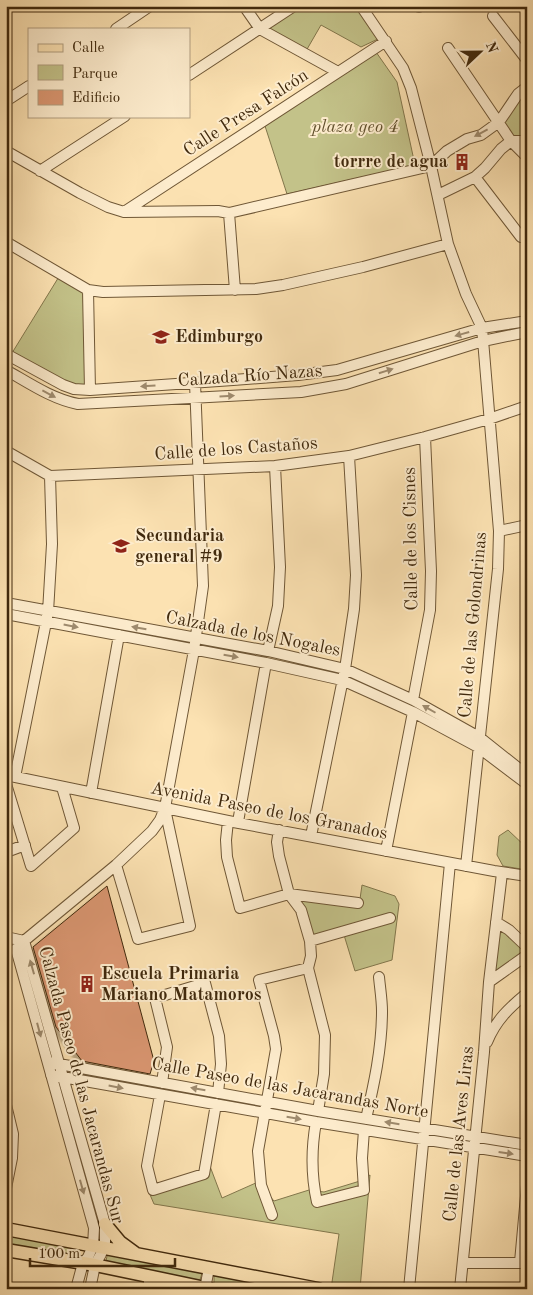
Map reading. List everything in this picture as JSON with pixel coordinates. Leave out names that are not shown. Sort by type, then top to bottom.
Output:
[{"type":"main road","points":[[105,1224],[120,1242],[139,1255]]},
{"type":"main road","points":[[6,1229],[318,1289]]},
{"type":"main road","points":[[6,1250],[89,1264],[149,1283],[207,1288]]},
{"type":"street","points":[[117,28],[150,6]]},
{"type":"street","points":[[244,6],[260,29],[338,72]]},
{"type":"street","points":[[190,74],[294,6]]},
{"type":"street","name":"Calle de las Golondrinas","points":[[361,6],[403,68],[411,88],[438,195],[448,244],[457,272],[482,328],[484,341],[499,531],[498,569],[466,866]]},
{"type":"street","points":[[493,16],[527,60]]},
{"type":"street","name":"Calle Presa Falcón","points":[[124,212],[386,41]]},
{"type":"street","points":[[448,48],[511,141],[527,157]]},
{"type":"street","points":[[6,101],[28,87]]},
{"type":"street","points":[[6,151],[108,207],[124,212],[218,211],[229,213],[431,166],[447,151],[468,139],[481,135],[499,122],[518,94],[527,87]]},
{"type":"street","points":[[40,171],[122,118]]},
{"type":"street","points":[[438,195],[475,177],[511,141],[527,141]]},
{"type":"street","points":[[475,177],[521,237]]},
{"type":"street","points":[[229,213],[235,290]]},
{"type":"street","points":[[6,242],[88,290],[103,292],[235,290],[283,285],[363,267],[448,244]]},
{"type":"street","points":[[88,290],[90,390]]},
{"type":"street","name":"Calzada Río Nazas","points":[[6,354],[63,385],[74,389],[90,390],[298,375],[337,370],[482,328],[527,322]]},
{"type":"street","name":"Calzada Río Nazas","points":[[6,370],[52,396],[65,402],[78,404],[301,392],[346,384],[484,341],[527,332]]},
{"type":"street","points":[[11,948],[24,941],[116,865],[152,831],[160,820],[165,808],[204,586],[195,383]]},
{"type":"street","name":"Calle de los Castaños","points":[[50,476],[275,466],[348,456],[425,437],[527,406]]},
{"type":"street","name":"Calle de los Cisnes","points":[[413,700],[430,610],[431,571],[425,437]]},
{"type":"street","points":[[6,451],[50,476],[52,544],[47,617],[11,776]]},
{"type":"street","points":[[311,836],[345,669],[354,609],[356,574],[348,456]]},
{"type":"street","points":[[268,651],[278,606],[279,587],[275,466]]},
{"type":"street","points":[[499,531],[527,525]]},
{"type":"street","name":"Calzada de los Nogales","points":[[6,603],[47,617],[119,635],[266,663],[342,680],[479,742]]},
{"type":"street","name":"Calzada de los Nogales","points":[[6,614],[47,617],[196,638],[268,651],[345,669],[413,700],[479,742],[521,773],[527,784]]},
{"type":"street","points":[[91,793],[119,635]]},
{"type":"street","points":[[266,663],[233,821],[226,840],[227,857],[240,908],[289,894],[358,903]]},
{"type":"street","points":[[386,850],[412,712]]},
{"type":"street","name":"Avenida Paseo de los Granados","points":[[11,776],[165,808],[502,873],[527,876]]},
{"type":"street","points":[[6,784],[31,866],[74,828],[62,787]]},
{"type":"street","points":[[116,865],[138,939],[190,926],[165,808]]},
{"type":"street","points":[[279,830],[277,842],[279,856],[289,894],[301,910],[310,941],[311,956],[308,968],[325,1035],[324,1074],[318,1111]]},
{"type":"street","points":[[6,852],[25,845]]},
{"type":"street","points":[[409,1289],[450,863]]},
{"type":"street","name":"Calle de las Aves Liras","points":[[460,1289],[484,1052],[489,982],[502,873]]},
{"type":"street","points":[[310,941],[390,918]]},
{"type":"street","points":[[496,922],[509,930],[527,947]]},
{"type":"street","points":[[6,937],[24,941]]},
{"type":"street","name":"Calzada Paseo de las Jacarandas Sur","points":[[24,941],[105,1224],[106,1235],[99,1247],[88,1257],[89,1264]]},
{"type":"street","name":"Calzada Paseo de las Jacarandas Sur","points":[[11,948],[48,1062],[99,1247]]},
{"type":"street","points":[[489,982],[527,955]]},
{"type":"street","points":[[272,1215],[261,1185],[258,1151],[276,1049],[259,980],[308,968]]},
{"type":"street","points":[[316,1122],[311,1162],[317,1202],[364,1190],[362,1158],[365,1124],[374,1083],[382,1012],[379,976]]},
{"type":"street","points":[[162,1083],[167,1047],[155,998],[205,984],[219,1036],[221,1064],[218,1093]]},
{"type":"street","points":[[484,1052],[494,1026],[510,1007],[527,993]]},
{"type":"street","name":"Calle Paseo de las Jacarandas Norte","points":[[48,1062],[318,1111],[424,1140],[527,1156]]},
{"type":"street","name":"Calle Paseo de las Jacarandas Norte","points":[[51,1075],[316,1122],[425,1128],[527,1145]]},
{"type":"street","points":[[160,1095],[148,1166],[153,1190],[204,1174],[216,1104]]},
{"type":"street","points":[[6,1105],[14,1134],[12,1158],[6,1188]]},
{"type":"street","points":[[463,1263],[524,1264],[527,1185]]},
{"type":"street","points":[[76,1289],[89,1264]]},
{"type":"street","points":[[89,1264],[90,1289]]},
{"type":"street","points":[[207,1288],[209,1268]]},
{"type":"green space","points":[[298,6],[357,6],[380,38],[361,47],[321,25],[306,51],[264,30]]},
{"type":"green space","name":"plaza geo 4","points":[[376,52],[397,82],[415,165],[287,194],[265,126]]},
{"type":"green space","points":[[527,89],[527,140],[514,144],[499,122]]},
{"type":"green space","points":[[60,275],[86,291],[87,386],[70,385],[12,353]]},
{"type":"green space","points":[[508,830],[527,848],[527,870],[503,866],[497,855],[499,836]]},
{"type":"green space","points":[[362,885],[395,896],[399,904],[392,960],[355,971],[344,935],[313,944],[298,898],[359,906]]},
{"type":"green space","points":[[497,924],[527,950],[492,977]]},
{"type":"green space","points":[[208,1161],[222,1198],[258,1182],[274,1201],[309,1190],[324,1192],[360,1181],[370,1175],[360,1289],[331,1289],[339,1234],[154,1204],[148,1190],[201,1172]]},
{"type":"green space","points":[[6,1232],[74,1245],[71,1257],[6,1245]]},
{"type":"green space","points":[[108,1252],[203,1270],[199,1283],[105,1265]]},
{"type":"green space","points":[[214,1273],[301,1289],[228,1289],[214,1286]]},
{"type":"building","name":"Escuela Primaria Mariano Matamoros","points":[[107,886],[154,1061],[150,1074],[82,1061],[56,1027],[33,947]]},
{"type":"place","name":"torrre de agua","points":[[462,162]]},
{"type":"place","name":"Edimburgo","points":[[161,337]]},
{"type":"place","name":"Secundaria general #9","points":[[121,546]]},
{"type":"place","name":"Escuela Primaria Mariano Matamoros","points":[[87,984]]}]
